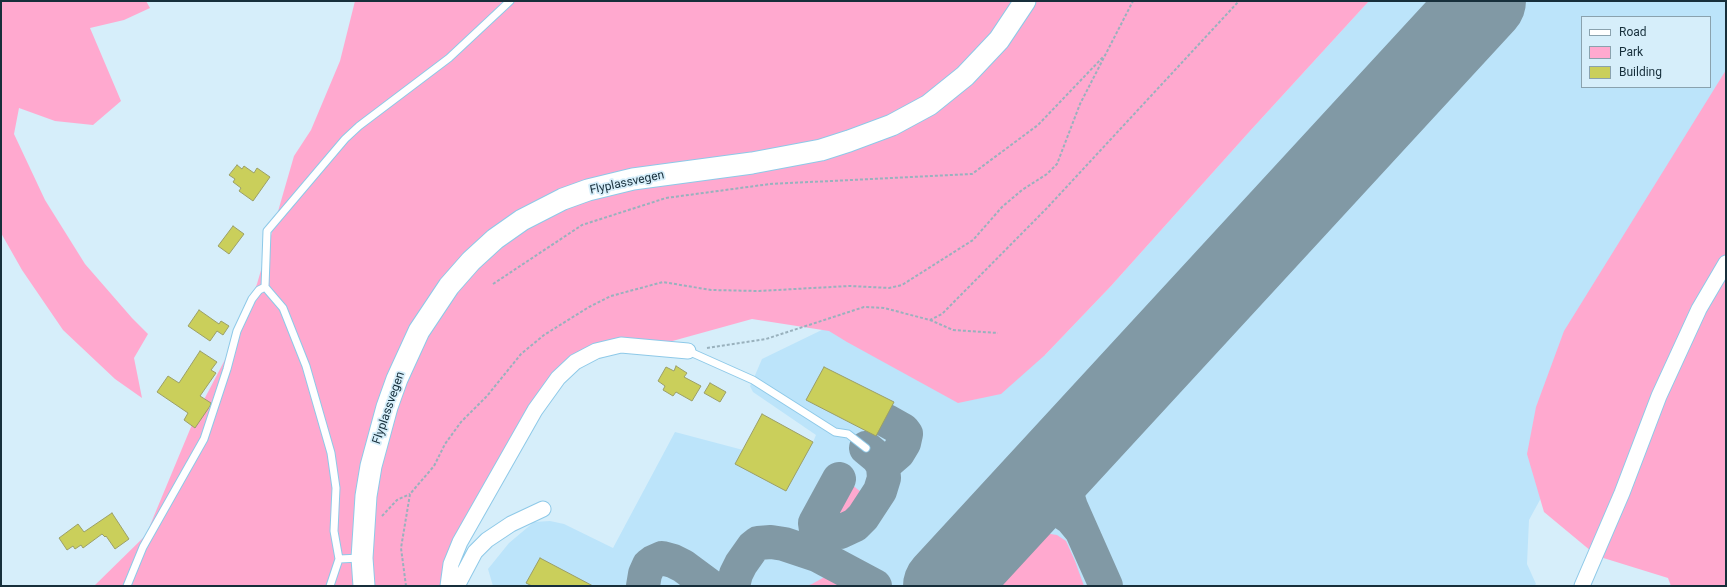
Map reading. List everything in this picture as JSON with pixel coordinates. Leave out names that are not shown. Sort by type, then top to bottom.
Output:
[{"type":"main road","name":"Flyplassvegen","points":[[364,586],[362,558],[366,496],[378,437],[397,379],[419,331],[449,286],[471,261],[495,239],[522,220],[563,199],[610,184],[632,179],[752,163],[821,150],[892,125],[929,105],[965,76],[999,40],[1025,1]]},
{"type":"street","points":[[1582,586],[1622,493],[1659,396],[1699,309],[1726,263]]},
{"type":"street","points":[[448,586],[452,564],[460,542],[535,410],[558,378],[575,362],[596,351],[621,345],[688,351]]},
{"type":"street","points":[[457,586],[475,552],[487,540],[511,524],[543,509]]},
{"type":"lane","points":[[330,586],[339,559],[334,531],[336,488],[331,453],[306,366],[283,308],[265,287],[267,231],[345,139],[359,126],[444,62],[510,1]]},
{"type":"lane","points":[[127,586],[143,547],[204,439],[227,369],[237,331],[252,299],[258,290],[265,287]]},
{"type":"lane","points":[[688,351],[752,380],[833,433],[848,434],[866,448]]},
{"type":"lane","points":[[339,559],[362,558]]},
{"type":"path","points":[[380,518],[397,500],[410,494],[434,466],[445,444],[461,422],[486,396],[521,354],[544,335],[589,307],[611,296],[663,282],[711,290],[759,291],[849,286],[889,288],[902,285],[973,240],[1002,207],[1022,190],[1047,174],[1057,164],[1080,104],[1133,1]]},
{"type":"path","points":[[930,320],[942,314],[1047,208],[1239,1]]},
{"type":"path","points":[[493,284],[582,225],[666,198],[770,184],[972,174],[1038,125],[1105,55]]},
{"type":"path","points":[[688,351],[766,339],[864,307],[884,308],[930,320],[953,330],[998,333]]},
{"type":"path","points":[[406,586],[401,548],[410,494]]},
{"type":"shaded area","points":[[1369,1],[1726,1],[1726,158],[1529,520],[1527,564],[1536,584],[1534,586],[493,586],[488,569],[509,543],[534,522],[550,521],[564,524],[613,548],[675,432],[743,450],[813,442],[816,435],[753,392],[750,386],[762,359],[865,309],[1045,355],[1111,286]]},
{"type":"green space","points":[[1,1],[146,1],[150,8],[124,20],[90,28],[121,101],[93,125],[55,121],[19,108],[14,134],[45,200],[85,264],[148,334],[134,358],[142,398],[115,379],[63,330],[22,270],[1,233]]},
{"type":"green space","points":[[355,1],[1369,1],[1111,286],[1045,355],[1001,394],[958,403],[829,331],[752,319],[658,345],[577,353],[539,395],[458,559],[453,586],[94,586],[146,535],[196,415],[230,350],[257,284],[294,156],[311,130],[340,61]]},
{"type":"green space","points":[[1726,70],[1726,586],[1671,586],[1668,578],[1597,556],[1544,512],[1527,454],[1536,407],[1564,331]]},
{"type":"green space","points":[[851,484],[861,492],[863,496],[853,514],[847,520],[834,517]]},
{"type":"green space","points":[[1044,533],[1057,535],[1066,541],[1084,586],[985,586],[1029,539]]},
{"type":"green space","points":[[830,574],[854,586],[806,586],[812,584]]},
{"type":"building","points":[[237,165],[242,169],[244,166],[254,173],[257,168],[270,177],[253,201],[239,191],[241,188],[233,182],[235,179],[229,175]]},
{"type":"building","points":[[233,226],[244,234],[229,254],[218,246]]},
{"type":"building","points":[[199,310],[219,324],[221,321],[229,326],[223,335],[217,331],[210,341],[188,326]]},
{"type":"building","points":[[200,351],[217,362],[211,370],[216,373],[200,396],[211,403],[210,406],[195,428],[184,420],[188,413],[157,392],[168,376],[179,383]]},
{"type":"building","points":[[676,366],[687,373],[684,377],[701,386],[692,401],[676,392],[673,396],[663,390],[665,386],[658,381],[666,367],[674,371]]},
{"type":"building","points":[[824,367],[894,402],[876,436],[806,400]]},
{"type":"building","points":[[710,383],[726,392],[720,402],[704,393]]},
{"type":"building","points":[[762,414],[813,442],[786,491],[735,464]]},
{"type":"building","points":[[112,513],[129,539],[115,549],[106,536],[105,537],[102,534],[83,548],[81,545],[75,549],[73,546],[67,550],[59,538],[78,524],[84,532]]},
{"type":"building","points":[[540,558],[593,586],[532,586],[526,583]]},
{"type":"taxiway","points":[[883,466],[898,453],[904,443],[906,434],[903,430],[887,421]]},
{"type":"taxiway","points":[[1085,434],[1073,452],[1068,467],[1067,494],[1071,507],[1106,586]]},
{"type":"taxiway","points":[[839,479],[815,523],[817,532],[840,532],[855,525],[863,517],[880,491],[884,478],[883,466],[878,458],[866,448]]},
{"type":"taxiway","points":[[999,527],[1022,514],[1043,509],[1054,509],[1071,518],[1081,530]]},
{"type":"taxiway","points":[[733,586],[736,574],[741,564],[753,547],[758,543],[771,542],[784,544],[817,555],[875,586]]},
{"type":"taxiway","points":[[643,586],[645,574],[649,565],[662,558],[683,566],[710,586]]},
{"type":"runway","points":[[945,586],[1484,1]]}]
